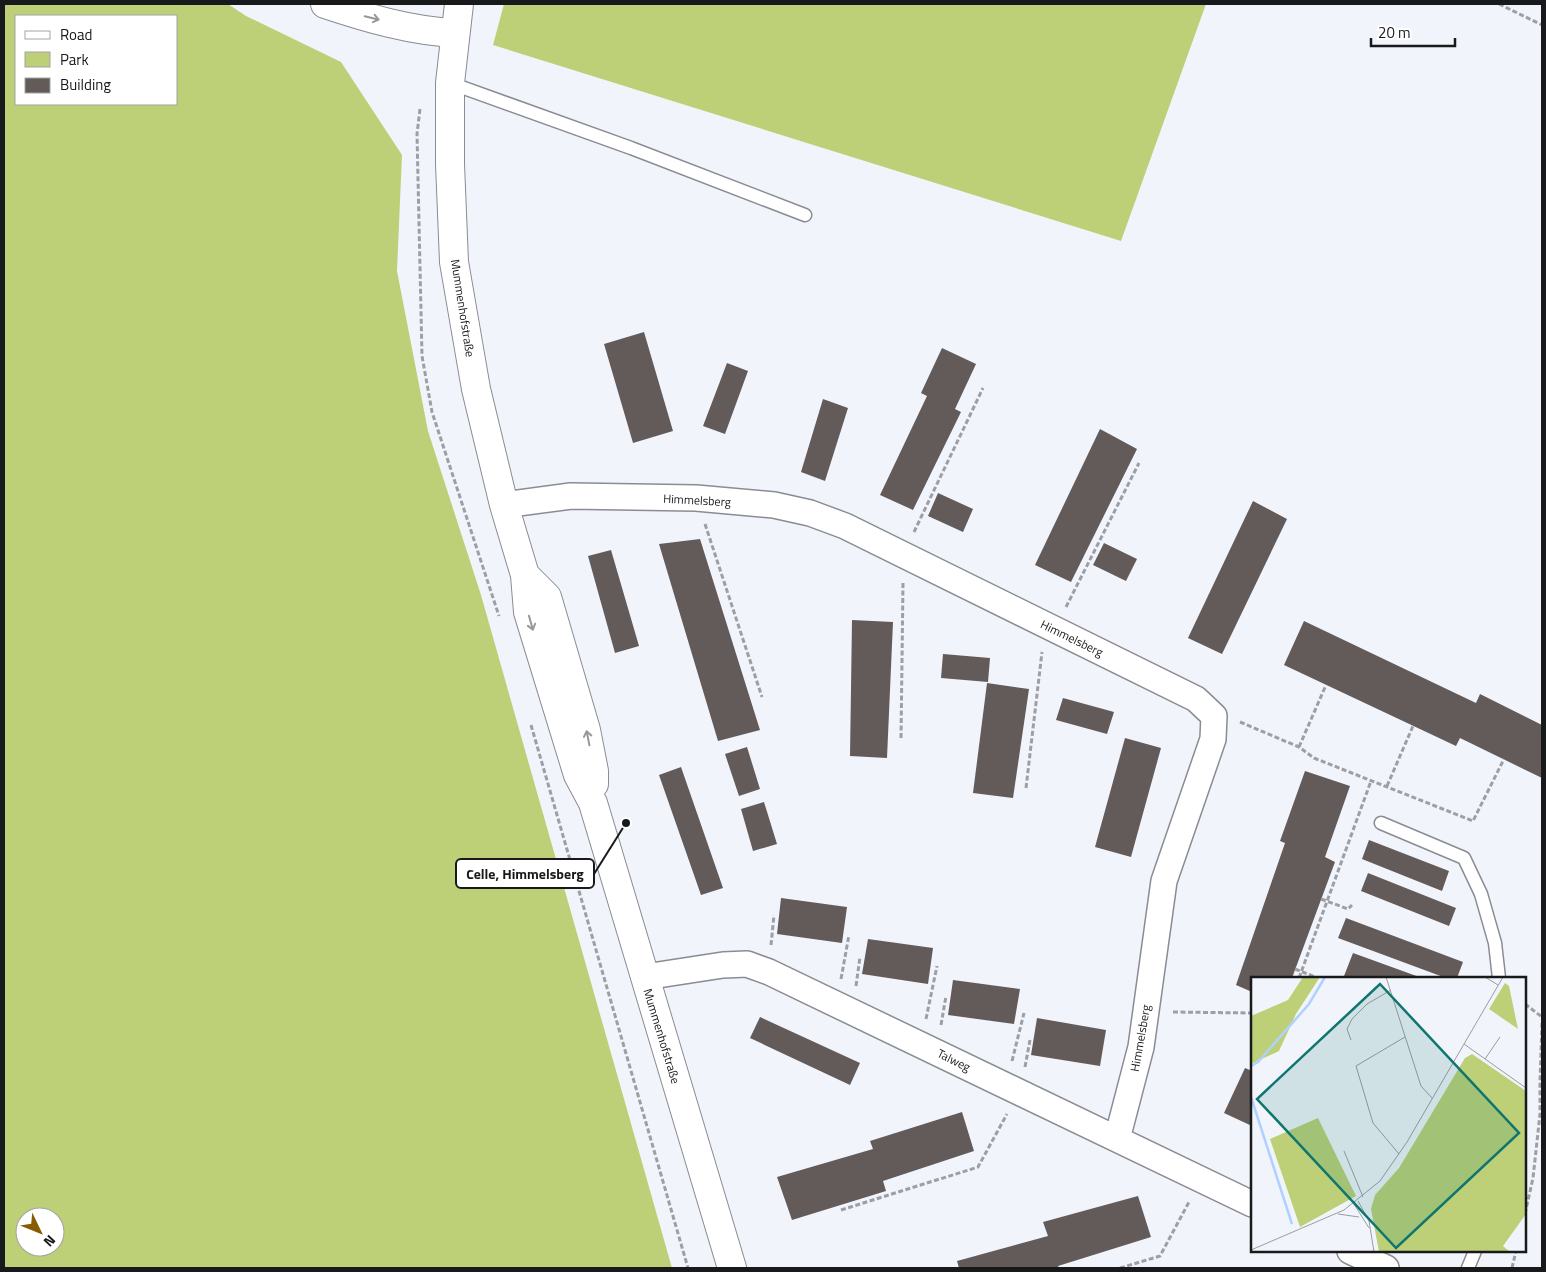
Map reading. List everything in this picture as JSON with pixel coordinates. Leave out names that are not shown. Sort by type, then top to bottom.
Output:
[{"type":"street","points":[[325,4],[358,15],[429,32],[455,33]]},
{"type":"street","name":"Mummenhofstraße","points":[[459,4],[450,83],[450,164],[454,262],[476,389],[504,505],[525,575],[528,612],[578,775],[593,803],[732,1268]]},
{"type":"street","name":"Himmelsberg","points":[[504,505],[570,496],[696,498],[774,505],[810,514],[844,526],[1196,699],[1214,716],[1213,739],[1164,881],[1141,1047],[1117,1139]]},
{"type":"street","name":"Talweg","points":[[645,977],[723,965],[747,964],[837,1004],[1251,1204]]},
{"type":"street","points":[[1352,1252],[1386,1268]]},
{"type":"lane","points":[[450,83],[622,145],[805,216]]},
{"type":"lane","points":[[1381,823],[1464,858],[1481,894],[1495,943],[1499,977]]},
{"type":"lane","points":[[1468,1268],[1475,1252]]},
{"type":"path","points":[[1498,4],[1542,25]]},
{"type":"path","points":[[901,738],[903,555],[983,388]]},
{"type":"path","points":[[1026,788],[1050,627],[1139,463]]},
{"type":"path","points":[[696,498],[762,697]]},
{"type":"path","points":[[1299,747],[1326,684]]},
{"type":"path","points":[[1214,716],[1229,718],[1299,747],[1314,758],[1473,821],[1504,759]]},
{"type":"path","points":[[1387,786],[1413,726]]},
{"type":"path","points":[[1299,977],[1371,780]]},
{"type":"path","points":[[1321,899],[1348,909],[1352,905]]},
{"type":"path","points":[[837,1004],[848,935]]},
{"type":"path","points":[[921,1045],[937,966]]},
{"type":"path","points":[[1295,969],[1316,977]]},
{"type":"path","points":[[1526,1005],[1542,1017]]},
{"type":"path","points":[[1146,1012],[1251,1013]]},
{"type":"path","points":[[841,1210],[978,1167],[1013,1089],[1024,1013]]},
{"type":"path","points":[[1526,1210],[1533,1178],[1540,1114],[1542,1024]]},
{"type":"path","points":[[1536,1154],[1542,1156]]},
{"type":"path","points":[[1120,1268],[1160,1256],[1202,1180]]},
{"type":"path","points":[[1512,1268],[1516,1252]]},
{"type":"green space","points":[[4,4],[228,4],[246,16],[341,62],[402,155],[397,271],[428,431],[481,595],[672,1268],[4,1268]]},
{"type":"green space","points":[[504,4],[1206,4],[1121,241],[493,45]]},
{"type":"building","points":[[644,332],[673,431],[633,443],[604,344]]},
{"type":"building","points":[[942,348],[976,364],[955,409],[961,412],[913,510],[880,495],[927,396],[921,393]]},
{"type":"building","points":[[727,363],[748,371],[725,434],[703,426]]},
{"type":"building","points":[[823,399],[848,408],[825,481],[801,472]]},
{"type":"building","points":[[1100,429],[1137,449],[1071,582],[1035,565]]},
{"type":"building","points":[[938,493],[973,509],[963,532],[928,516]]},
{"type":"building","points":[[1253,501],[1287,519],[1222,654],[1188,638]]},
{"type":"building","points":[[700,539],[760,730],[718,741],[659,544]]},
{"type":"building","points":[[1104,543],[1137,559],[1126,581],[1093,565]]},
{"type":"building","points":[[611,550],[639,646],[615,653],[588,556]]},
{"type":"building","points":[[852,620],[893,622],[887,758],[850,756]]},
{"type":"building","points":[[1304,621],[1476,703],[1480,694],[1542,725],[1542,778],[1460,738],[1456,746],[1284,665]]},
{"type":"building","points":[[943,654],[990,658],[988,682],[941,678]]},
{"type":"building","points":[[987,683],[1029,689],[1013,798],[973,793]]},
{"type":"building","points":[[1063,698],[1114,712],[1107,734],[1056,720]]},
{"type":"building","points":[[1125,738],[1161,748],[1131,857],[1095,847]]},
{"type":"building","points":[[747,747],[760,789],[739,796],[725,754]]},
{"type":"building","points":[[681,767],[723,888],[701,895],[659,775]]},
{"type":"building","points":[[1305,771],[1350,786],[1325,857],[1335,862],[1292,977],[1251,977],[1251,992],[1236,985],[1285,843],[1280,841]]},
{"type":"building","points":[[764,802],[777,844],[753,851],[741,809]]},
{"type":"building","points":[[1369,840],[1449,871],[1442,891],[1362,859]]},
{"type":"building","points":[[1368,873],[1456,908],[1449,926],[1361,891]]},
{"type":"building","points":[[781,898],[847,907],[842,943],[777,934]]},
{"type":"building","points":[[1346,918],[1463,962],[1457,977],[1443,977],[1338,938]]},
{"type":"building","points":[[868,939],[933,948],[928,984],[862,974]]},
{"type":"building","points":[[1353,953],[1419,977],[1348,977],[1344,976]]},
{"type":"building","points":[[953,980],[1020,989],[1014,1024],[948,1015]]},
{"type":"building","points":[[760,1017],[860,1063],[850,1085],[750,1038]]},
{"type":"building","points":[[1037,1018],[1106,1030],[1100,1066],[1031,1055]]},
{"type":"building","points":[[1245,1068],[1251,1071],[1251,1126],[1224,1113]]},
{"type":"building","points":[[962,1112],[974,1151],[883,1181],[886,1191],[792,1220],[777,1177],[873,1149],[870,1141]]},
{"type":"building","points":[[1138,1196],[1151,1237],[1058,1266],[1059,1268],[959,1268],[957,1261],[1048,1236],[1043,1222]]},
{"type":"place","name":"Celle, Himmelsberg","points":[[626,823]]}]
